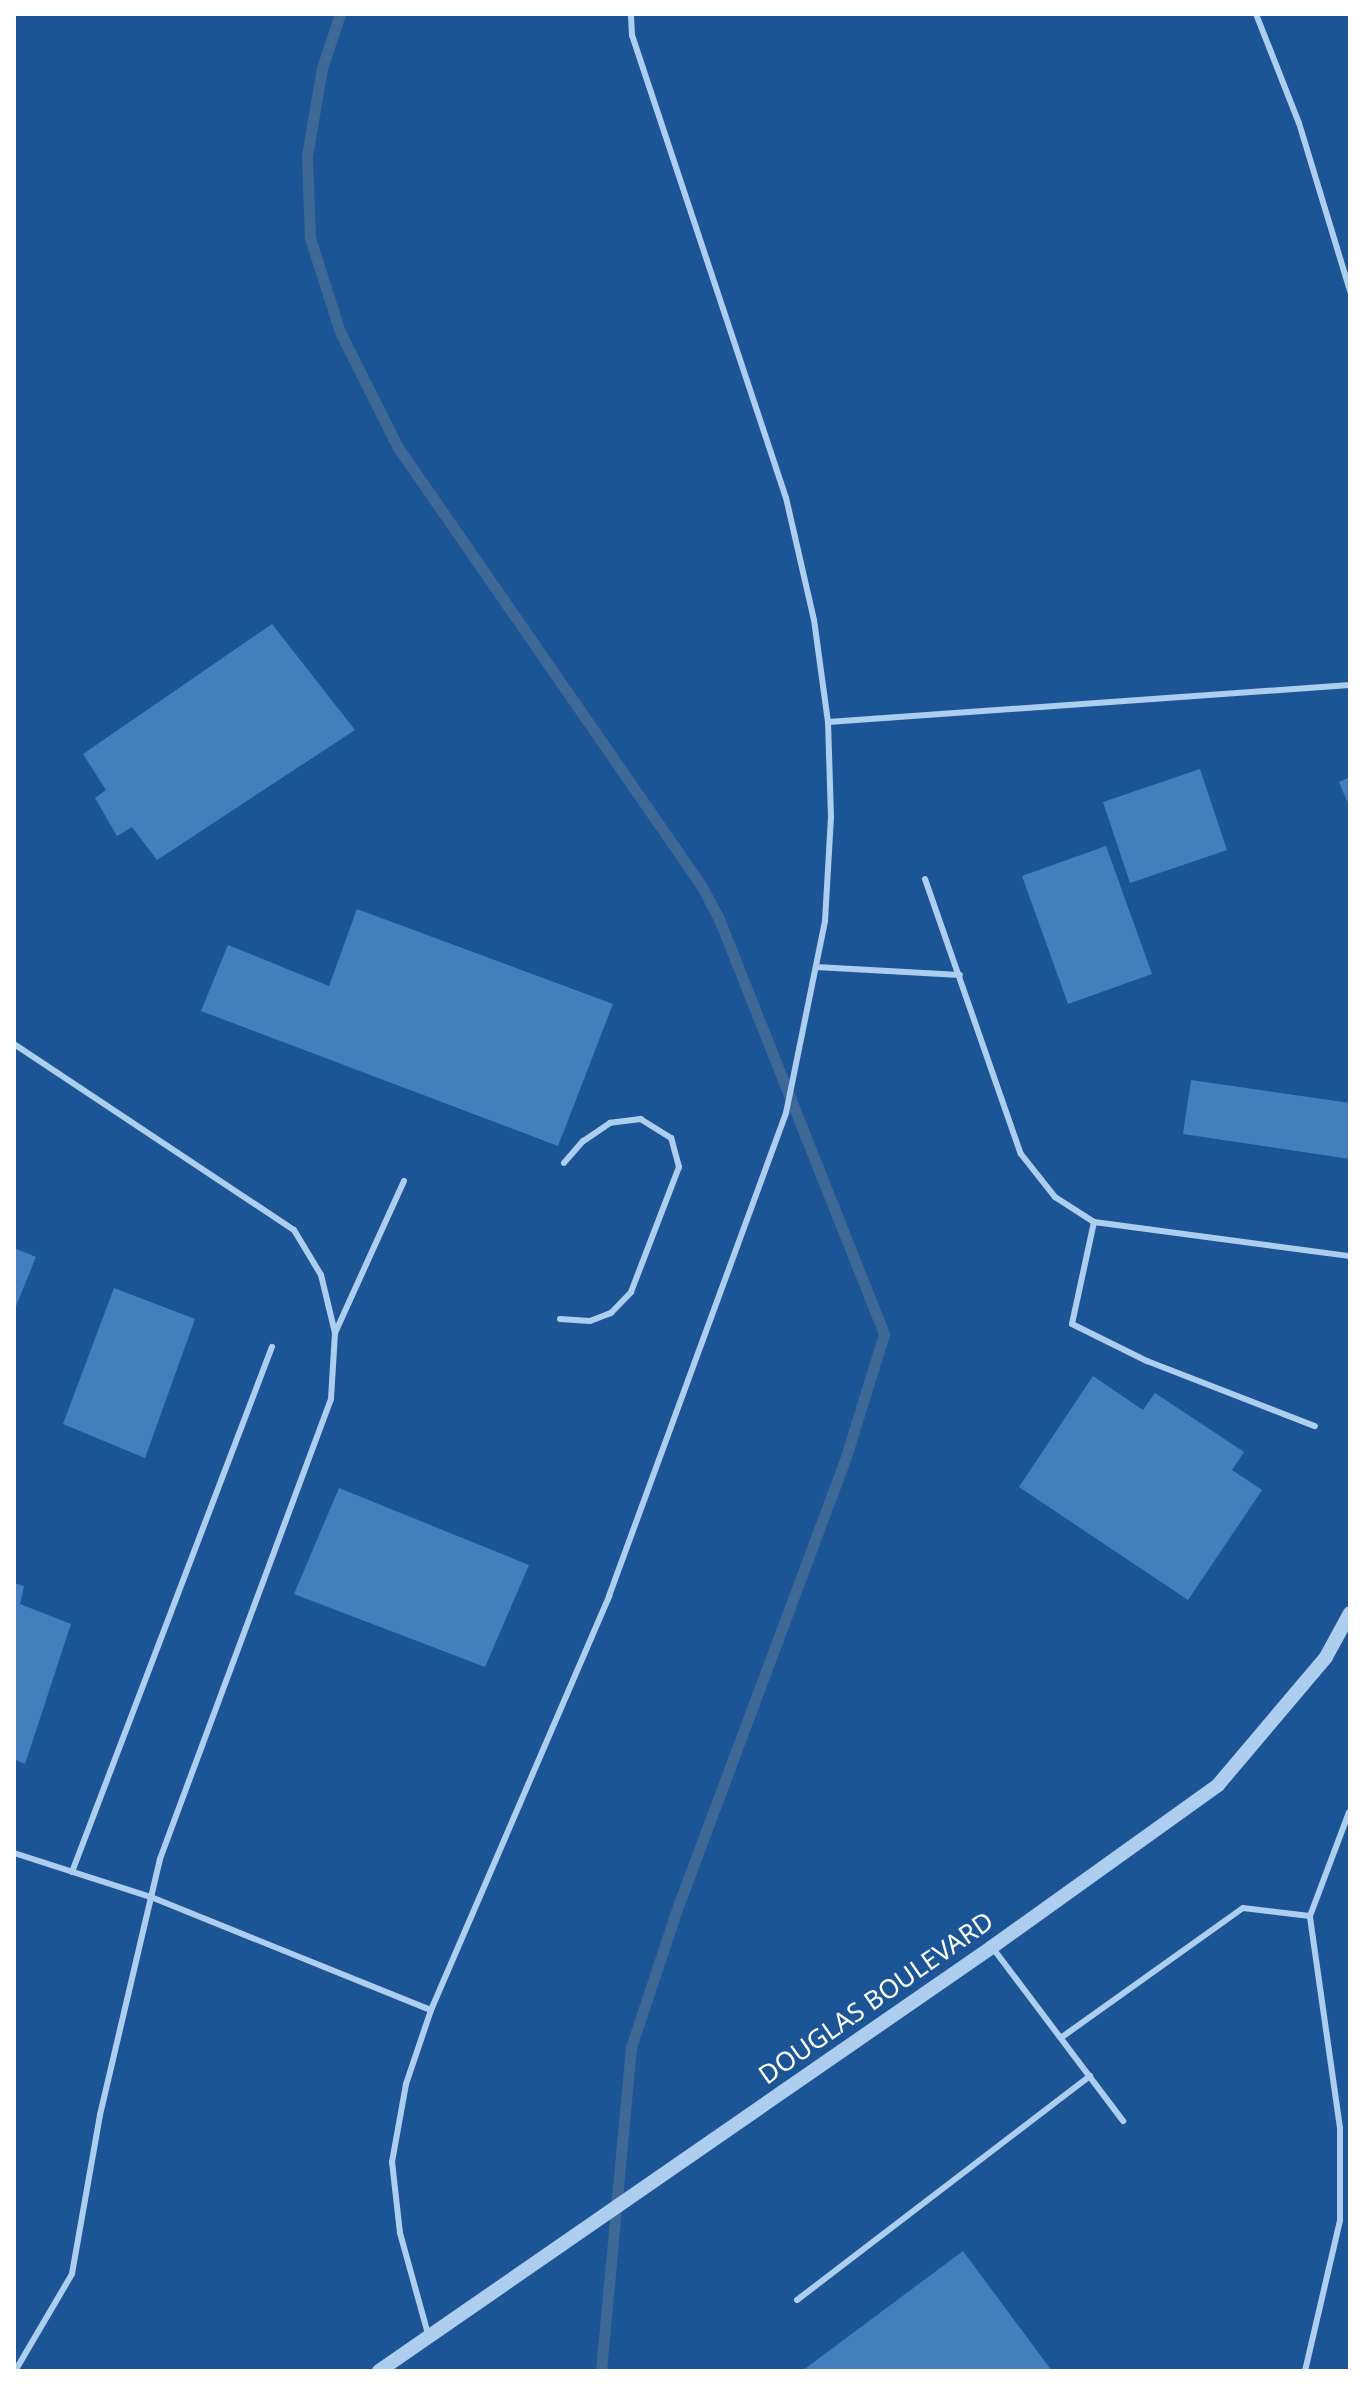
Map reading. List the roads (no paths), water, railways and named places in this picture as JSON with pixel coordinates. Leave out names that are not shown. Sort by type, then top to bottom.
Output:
[{"type":"street","name":"DOUGLAS BOULEVARD","points":[[379,2371],[992,1947],[1218,1785],[1326,1657],[1350,1613]]},
{"type":"lane","points":[[429,2338],[400,2233],[392,2162],[406,2084],[431,2010],[603,1610],[786,1113],[825,921],[828,722],[814,620],[786,498],[632,35],[631,14]]},
{"type":"lane","points":[[1256,14],[1299,123],[1350,291]]},
{"type":"lane","points":[[828,722],[1350,685]]},
{"type":"lane","points":[[925,879],[1021,1154],[1055,1197],[1094,1222],[1350,1256]]},
{"type":"lane","points":[[816,967],[960,975]]},
{"type":"lane","points":[[14,1044],[294,1230],[321,1275],[335,1333],[331,1399],[160,1859],[100,2115],[72,2274],[15,2371]]},
{"type":"lane","points":[[560,1319],[590,1321],[611,1313],[631,1292],[679,1167],[671,1138],[641,1119],[610,1123],[583,1141],[564,1163]]},
{"type":"lane","points":[[335,1333],[404,1181]]},
{"type":"lane","points":[[1094,1222],[1072,1324],[1147,1361],[1315,1426]]},
{"type":"lane","points":[[72,1872],[272,1347]]},
{"type":"lane","points":[[1305,2371],[1340,2220],[1340,2128],[1310,1916],[1349,1812]]},
{"type":"lane","points":[[14,1853],[151,1897],[431,2010]]},
{"type":"lane","points":[[1062,2037],[1243,1908],[1310,1916]]},
{"type":"lane","points":[[992,1947],[1123,2121]]},
{"type":"lane","points":[[797,2300],[1090,2076]]},
{"type":"waterway","points":[[340,14],[322,68],[307,156],[310,238],[340,332],[397,446],[701,885],[719,919],[884,1334],[846,1457],[680,1900],[631,2047],[601,2371]]}]
